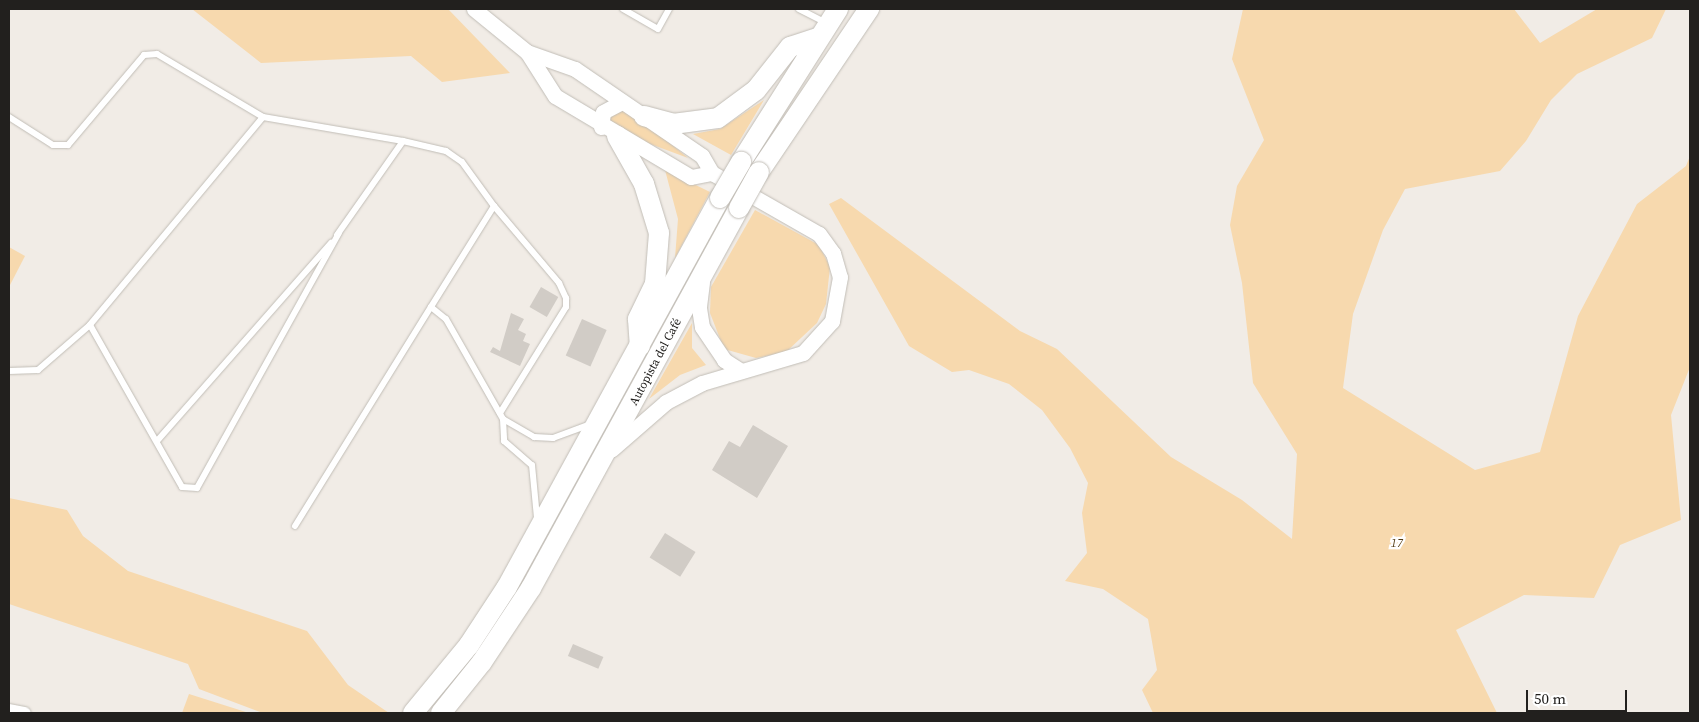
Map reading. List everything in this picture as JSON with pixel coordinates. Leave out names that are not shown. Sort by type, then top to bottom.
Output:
[{"type":"highway","name":"Autopista del Café","points":[[441,713],[514,615],[606,455],[759,172],[869,9]]},
{"type":"highway","points":[[644,116],[672,124],[718,118],[750,96],[790,47],[828,23]]},
{"type":"highway","name":"Autopista del Café","points":[[414,713],[468,645],[536,537],[720,198],[828,23]]},
{"type":"highway","points":[[609,132],[644,184],[659,233],[655,284],[638,319],[640,346]]},
{"type":"street","points":[[474,9],[527,52],[555,96],[609,132],[691,177],[712,173]]},
{"type":"street","points":[[527,52],[575,69],[702,156],[712,173],[818,234],[833,253],[840,277],[832,321],[819,339],[782,362],[741,371],[666,402],[606,455]]},
{"type":"street","points":[[609,132],[603,112],[622,102]]},
{"type":"street","points":[[706,269],[698,308],[702,328],[724,360],[741,371]]},
{"type":"street","points":[[9,710],[25,713]]},
{"type":"lane","points":[[623,9],[658,29],[669,9]]},
{"type":"lane","points":[[798,9],[828,23]]},
{"type":"lane","points":[[9,117],[53,145],[68,145],[144,55],[157,54],[263,117],[403,141],[446,151],[462,162],[494,206],[559,282],[566,298],[566,307],[502,416]]},
{"type":"lane","points":[[9,371],[38,370],[90,325],[263,117]]},
{"type":"lane","points":[[90,325],[182,487],[197,488],[339,233],[403,141]]},
{"type":"lane","points":[[295,526],[494,206]]},
{"type":"lane","points":[[157,441],[339,233]]},
{"type":"lane","points":[[431,307],[446,319],[502,416],[504,441],[532,465],[538,508],[536,537]]},
{"type":"lane","points":[[502,416],[534,437],[553,438],[599,422]]},
{"type":"green space","points":[[192,9],[448,9],[510,73],[442,82],[411,56],[261,63]]},
{"type":"green space","name":"17","points":[[1243,9],[1514,9],[1540,43],[1597,9],[1666,9],[1652,38],[1577,74],[1551,100],[1526,141],[1500,171],[1405,189],[1383,230],[1353,314],[1343,388],[1475,470],[1540,452],[1578,316],[1637,204],[1686,166],[1690,156],[1690,367],[1671,415],[1681,520],[1620,545],[1594,598],[1524,595],[1456,630],[1497,713],[1153,713],[1142,690],[1157,670],[1148,619],[1103,589],[1065,581],[1087,553],[1082,513],[1088,483],[1070,448],[1042,410],[1009,384],[969,370],[952,372],[909,346],[829,204],[841,198],[1020,331],[1057,349],[1171,457],[1242,500],[1292,539],[1297,454],[1253,383],[1242,283],[1230,225],[1237,186],[1264,140],[1232,59]]},
{"type":"green space","points":[[764,100],[731,155],[693,134],[720,129]]},
{"type":"green space","points":[[618,108],[632,112],[688,158],[610,129],[609,114]]},
{"type":"green space","points":[[665,170],[710,192],[675,258],[678,219]]},
{"type":"green space","points":[[755,210],[819,245],[830,267],[826,304],[817,323],[786,352],[756,358],[724,349],[710,313],[711,287]]},
{"type":"green space","points":[[9,247],[25,256],[9,287]]},
{"type":"green space","points":[[692,323],[692,348],[706,365],[680,375],[649,399]]},
{"type":"green space","points":[[9,498],[67,510],[83,536],[128,571],[307,631],[348,685],[389,713],[263,713],[199,689],[188,664],[9,604]]},
{"type":"green space","points":[[189,694],[249,713],[182,713]]},
{"type":"building","points":[[541,287],[558,297],[547,317],[530,307]]},
{"type":"building","points":[[511,313],[524,319],[518,330],[526,334],[523,341],[530,344],[520,366],[490,352],[493,347],[500,351]]},
{"type":"building","points":[[582,319],[607,330],[590,367],[566,356]]},
{"type":"building","points":[[753,425],[788,446],[757,498],[712,470],[729,441],[740,447]]},
{"type":"building","points":[[665,533],[696,552],[680,577],[650,558]]},
{"type":"building","points":[[573,644],[603,657],[598,669],[568,656]]}]
